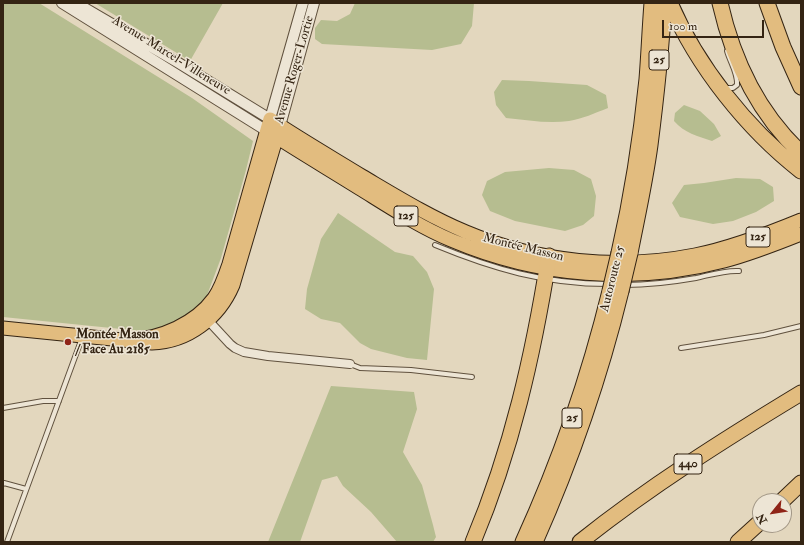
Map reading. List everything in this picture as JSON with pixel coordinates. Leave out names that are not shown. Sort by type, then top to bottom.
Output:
[{"type":"highway","name":"Autoroute 25","points":[[648,116],[647,80],[652,3]]},
{"type":"highway","name":"Autoroute 25","points":[[535,542],[559,484],[583,419],[605,352],[639,179],[648,116],[659,68],[664,3]]},
{"type":"highway","points":[[670,3],[695,50],[720,88],[754,127],[777,150],[801,170]]},
{"type":"highway","points":[[720,3],[736,56],[751,90],[777,127],[801,153]]},
{"type":"highway","points":[[767,3],[783,47],[801,87]]},
{"type":"highway","points":[[473,542],[500,470],[518,412],[531,356],[547,268]]},
{"type":"highway","name":"Autoroute 25","points":[[523,542],[554,468],[575,410],[599,334],[616,290]]},
{"type":"highway","name":"440","points":[[580,542],[663,481],[801,393]]},
{"type":"highway","points":[[790,493],[801,483]]},
{"type":"highway","points":[[738,542],[752,529]]},
{"type":"main road","name":"Montée Masson","points":[[273,128],[363,176],[435,218],[483,239],[517,249],[547,268],[584,274],[653,274],[681,270],[737,258],[801,234]]},
{"type":"main road","points":[[3,328],[152,343],[171,340],[192,332],[204,316],[223,304],[233,286],[273,128]]},
{"type":"main road","name":"Montée Masson","points":[[547,268],[582,261],[635,262],[673,259],[704,253],[737,244],[801,220]]},
{"type":"street","name":"Avenue Marcel-Villeneuve","points":[[62,3],[273,128]]},
{"type":"street","name":"Avenue Marcel-Villeneuve","points":[[76,3],[177,62],[273,128]]},
{"type":"street","name":"Avenue Roger-Lortie","points":[[273,128],[303,3]]},
{"type":"street","name":"Avenue Roger-Lortie","points":[[273,128],[314,3]]},
{"type":"street","points":[[204,316],[230,344],[244,352],[350,364]]},
{"type":"lane","points":[[720,88],[733,88],[738,82],[730,62],[727,49],[725,23]]},
{"type":"lane","points":[[435,245],[509,271],[547,268],[582,283],[633,285],[739,271]]},
{"type":"lane","points":[[681,348],[764,335],[801,326]]},
{"type":"lane","points":[[6,542],[83,336]]},
{"type":"lane","points":[[350,364],[360,368],[411,370],[472,377]]},
{"type":"lane","points":[[3,408],[44,401],[59,401]]},
{"type":"lane","points":[[3,484],[26,488]]},
{"type":"green space","points":[[3,3],[39,3],[192,98],[253,141],[221,258],[206,298],[188,315],[165,327],[141,331],[3,317]]},
{"type":"green space","points":[[95,3],[223,3],[190,61]]},
{"type":"green space","points":[[355,3],[474,3],[472,26],[461,44],[432,50],[322,44],[315,39],[315,28],[321,20],[337,21],[350,14]]},
{"type":"green space","points":[[502,80],[587,85],[606,95],[608,108],[579,119],[561,122],[506,118],[496,105],[494,92]]},
{"type":"green space","points":[[684,105],[700,111],[714,124],[721,136],[712,141],[692,134],[678,125],[674,121],[675,113]]},
{"type":"green space","points":[[549,168],[574,170],[591,179],[596,196],[594,216],[583,225],[565,231],[515,221],[490,211],[482,195],[487,181],[505,172]]},
{"type":"green space","points":[[736,178],[760,179],[773,187],[774,201],[756,212],[733,221],[713,224],[680,217],[672,203],[684,185]]},
{"type":"green space","points":[[338,213],[395,252],[413,256],[427,272],[434,289],[427,360],[407,358],[371,349],[360,343],[340,323],[321,319],[305,309],[307,289],[321,239]]},
{"type":"green space","points":[[331,386],[414,392],[417,409],[403,452],[422,485],[436,537],[433,542],[397,542],[371,512],[343,486],[337,476],[322,480],[300,542],[268,542]]},
{"type":"place","name":"Montée Masson / Face Au 2185","points":[[68,342]]}]
